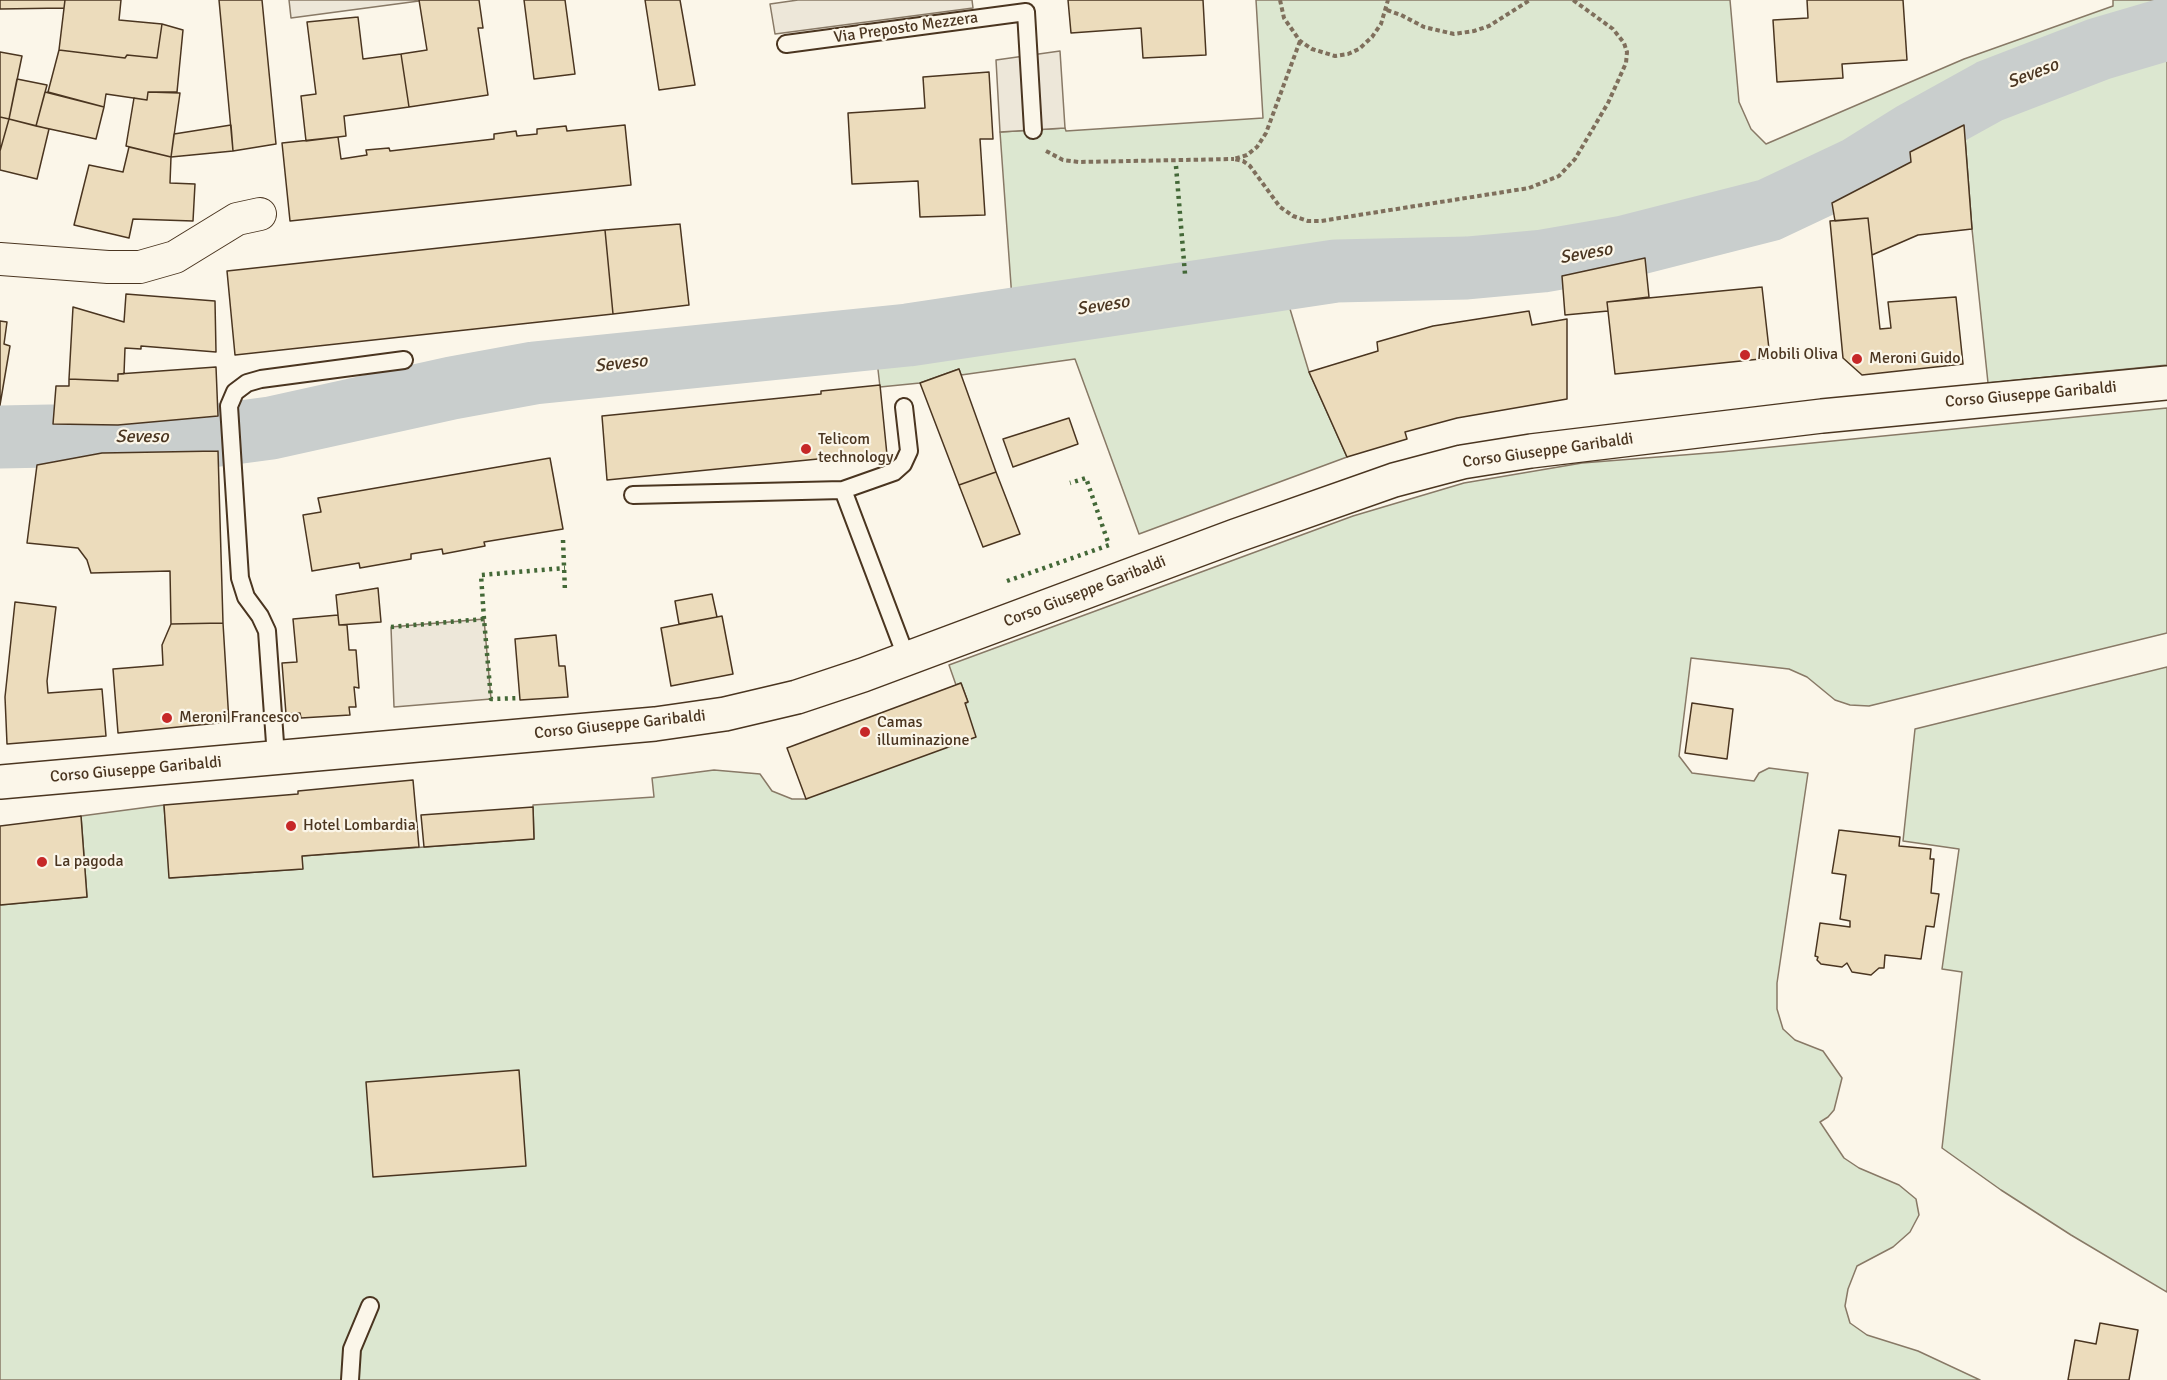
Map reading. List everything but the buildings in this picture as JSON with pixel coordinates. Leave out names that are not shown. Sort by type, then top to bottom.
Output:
[{"type":"main road","name":"Corso Giuseppe Garibaldi","points":[[0,782],[655,724],[725,714],[796,696],[907,659],[1235,536],[1394,480],[1462,462],[1532,451],[1822,416],[2167,383]]},
{"type":"street","points":[[0,259],[108,267],[140,267],[175,257],[237,219],[260,214]]},
{"type":"lane","name":"Via Preposto Mezzera","points":[[786,44],[1026,6],[1034,130]]},
{"type":"lane","points":[[276,757],[267,631],[260,616],[246,597],[240,578],[231,456],[230,406],[235,392],[247,383],[261,379],[404,360]]},
{"type":"lane","points":[[633,495],[843,490],[894,472],[903,464],[909,450],[904,407]]},
{"type":"lane","points":[[843,490],[907,659]]},
{"type":"lane","points":[[350,1380],[352,1349],[370,1306]]},
{"type":"path","points":[[1280,0],[1284,18],[1300,41],[1324,54],[1348,54],[1359,49],[1372,37],[1386,10],[1388,0]]},
{"type":"path","points":[[1386,10],[1424,27],[1454,33],[1474,32],[1489,26],[1530,0]]},
{"type":"path","points":[[1034,130],[1038,142],[1047,152],[1063,160],[1079,162],[1233,159],[1243,161],[1250,166],[1280,207],[1293,216],[1308,221],[1322,221],[1529,188],[1559,176],[1575,159],[1608,103],[1626,63],[1627,52],[1624,43],[1613,29],[1573,0]]},
{"type":"path","points":[[1233,159],[1247,155],[1257,147],[1266,133],[1300,41]]},
{"type":"green space","points":[[1256,0],[1730,0],[1739,102],[1751,129],[1766,144],[1964,59],[2113,6],[2113,0],[2167,0],[2167,6],[2119,19],[2032,50],[1974,76],[1824,159],[1746,193],[1632,225],[1558,238],[1459,246],[1323,250],[1146,281],[1012,299],[1000,132],[1065,128],[1066,131],[1263,118]]},
{"type":"green space","points":[[2167,53],[2167,365],[1988,383],[1964,125],[2053,88]]},
{"type":"green space","points":[[1287,299],[1309,372],[1347,457],[1139,534],[1075,359],[961,375],[959,369],[920,383],[880,387],[877,361],[1230,310]]},
{"type":"green space","points":[[2167,408],[2167,633],[1869,706],[1850,705],[1835,700],[1807,677],[1789,669],[1691,658],[1679,756],[1692,773],[1754,781],[1759,773],[1769,768],[1808,773],[1777,983],[1777,1009],[1783,1029],[1795,1040],[1823,1051],[1842,1078],[1834,1110],[1820,1122],[1844,1158],[1859,1168],[1899,1185],[1916,1199],[1919,1215],[1910,1232],[1893,1247],[1857,1266],[1848,1289],[1845,1306],[1850,1323],[1867,1335],[1918,1351],[1980,1380],[0,1380],[0,905],[87,897],[81,816],[164,805],[170,878],[302,869],[302,856],[534,839],[533,805],[654,797],[652,778],[714,770],[760,774],[772,791],[792,799],[806,799],[968,702],[961,683],[956,685],[949,665],[1353,516],[1464,483],[1582,463],[1721,452]]},
{"type":"green space","points":[[2167,667],[2167,1292],[2071,1235],[2001,1190],[1942,1148],[1962,972],[1942,969],[1959,849],[1903,841],[1915,729]]},
{"type":"shaded area","points":[[289,0],[419,0],[419,1],[291,18]]},
{"type":"shaded area","points":[[798,0],[972,0],[973,8],[775,34],[770,4]]},
{"type":"shaded area","points":[[1060,51],[1065,128],[1000,132],[996,60]]},
{"type":"shaded area","points":[[484,619],[491,699],[394,707],[391,627]]},
{"type":"waterway","name":"Seveso","points":[[0,437],[50,436],[131,440],[211,436],[271,428],[452,388],[534,373],[908,335],[1336,271],[1467,268],[1543,261],[1624,247],[1769,210],[1858,168],[1914,133],[1990,91],[2099,49],[2167,29]]},
{"type":"hedge","points":[[1176,166],[1185,274]]},
{"type":"hedge","points":[[1007,581],[1109,545],[1086,478],[1070,483]]},
{"type":"hedge","points":[[563,540],[565,592]]},
{"type":"hedge","points":[[484,619],[481,575],[565,568]]},
{"type":"hedge","points":[[391,627],[484,619],[491,699],[520,698]]},
{"type":"place","name":"Mobili Oliva","points":[[1745,355]]},
{"type":"place","name":"Meroni Guido","points":[[1857,359]]},
{"type":"place","name":"Telicom technology","points":[[806,449]]},
{"type":"place","name":"Meroni Francesco","points":[[167,718]]},
{"type":"place","name":"Camas illuminazione","points":[[865,732]]},
{"type":"place","name":"Hotel Lombardia","points":[[291,826]]},
{"type":"place","name":"La pagoda","points":[[42,862]]}]
